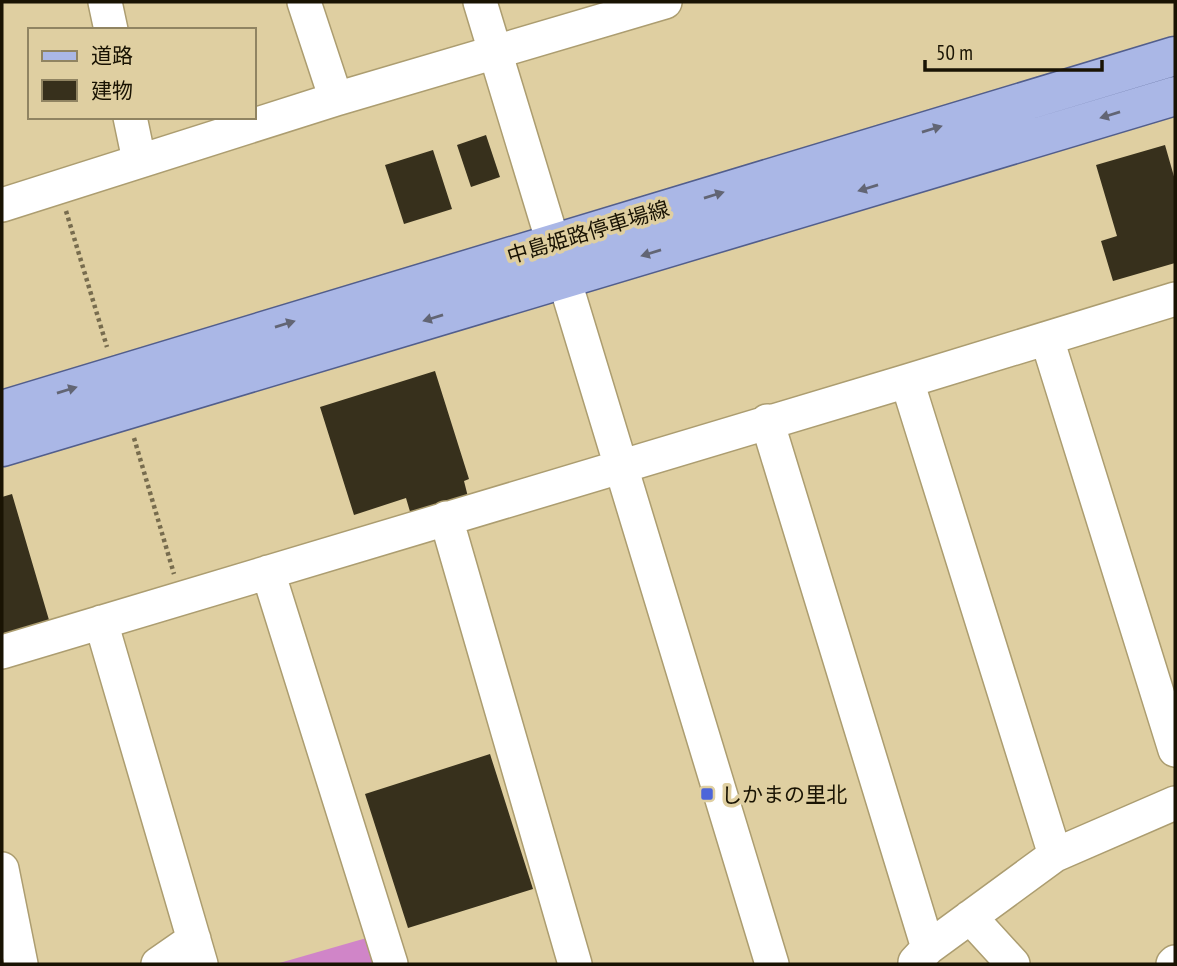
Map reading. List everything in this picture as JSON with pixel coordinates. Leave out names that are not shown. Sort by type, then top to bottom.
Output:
[{"type":"main road","name":"中島姫路停車場線","points":[[2,447],[120,393],[554,243],[1175,56]]},
{"type":"main road","name":"中島姫路停車場線","points":[[2,410],[120,393],[565,279],[1175,96]]},
{"type":"street","points":[[105,2],[111,28]]},
{"type":"street","points":[[304,2],[336,99]]},
{"type":"street","points":[[480,2],[621,465],[764,962]]},
{"type":"street","points":[[2,205],[336,99],[665,2]]},
{"type":"street","points":[[130,119],[139,160]]},
{"type":"street","points":[[2,652],[1175,299]]},
{"type":"street","points":[[1047,339],[1175,750]]},
{"type":"street","points":[[906,381],[1055,855]]},
{"type":"street","points":[[767,421],[921,956],[1055,855],[1175,803]]},
{"type":"street","points":[[446,518],[575,964]]},
{"type":"street","points":[[268,572],[391,964]]},
{"type":"street","points":[[101,622],[197,951],[158,964]]},
{"type":"street","points":[[2,869],[21,964]]},
{"type":"street","points":[[970,917],[1013,964]]},
{"type":"path","points":[[58,187],[181,598]]},
{"type":"shaded area","points":[[370,937],[378,964],[276,964]]},
{"type":"building","points":[[486,135],[500,177],[471,187],[457,145]]},
{"type":"building","points":[[1165,145],[1175,180],[1175,263],[1113,281],[1101,241],[1117,236],[1096,165]]},
{"type":"building","points":[[433,150],[452,209],[404,224],[385,165]]},
{"type":"building","points":[[435,371],[469,479],[464,481],[468,497],[411,515],[406,498],[354,515],[320,407]]},
{"type":"building","points":[[12,494],[49,620],[2,634],[2,497]]},
{"type":"building","points":[[490,754],[533,889],[408,928],[365,794]]},
{"type":"place","name":"しかまの里北","points":[[707,794]]}]
